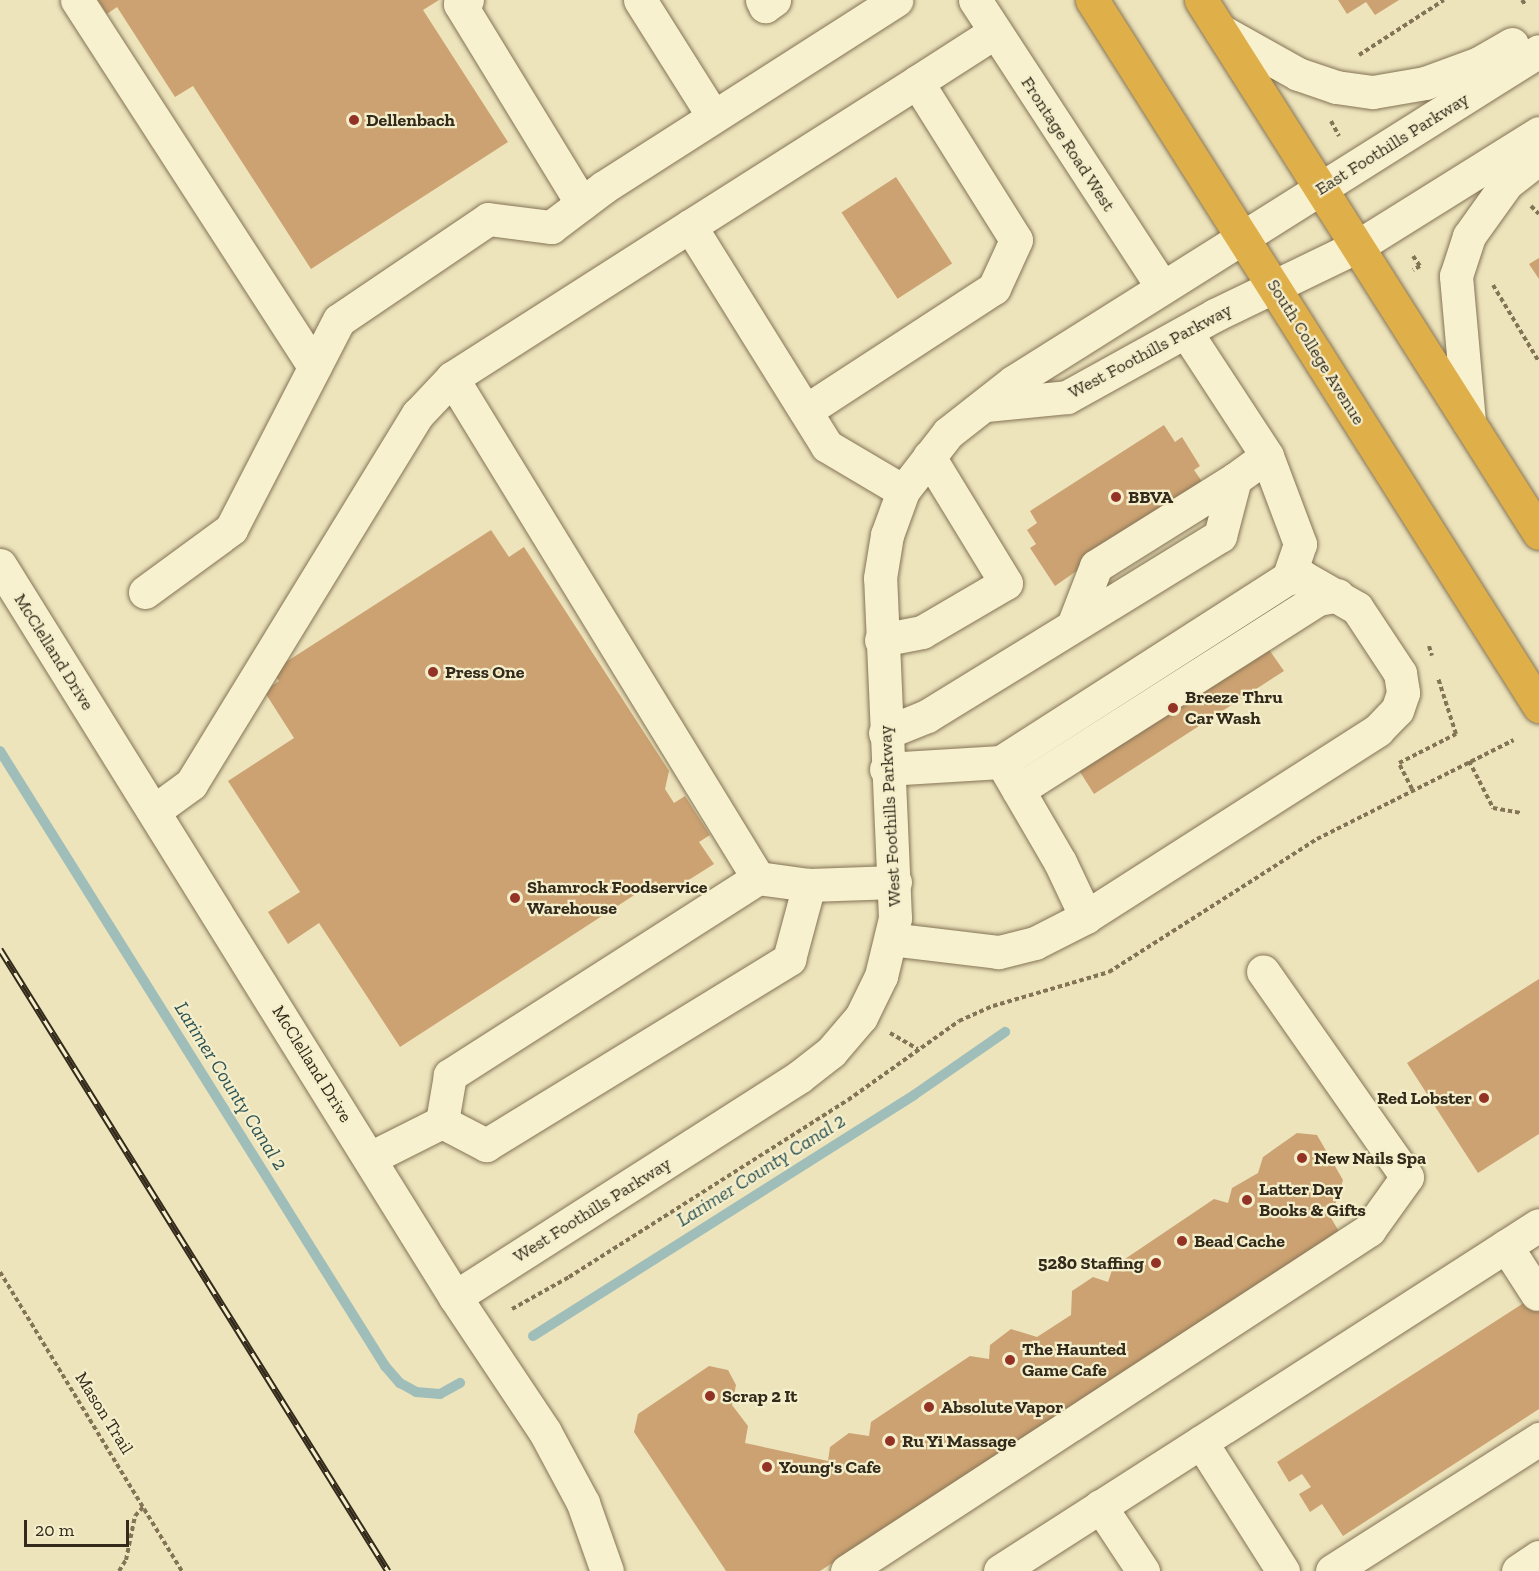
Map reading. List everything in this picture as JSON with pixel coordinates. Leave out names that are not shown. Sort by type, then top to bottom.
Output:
[{"type":"highway","name":"South College Avenue","points":[[1092,0],[1244,236],[1539,706]]},
{"type":"highway","points":[[1201,0],[1359,246],[1539,534]]},
{"type":"street","points":[[77,0],[314,367]]},
{"type":"street","points":[[466,0],[460,4],[582,204]]},
{"type":"street","points":[[640,0],[713,116]]},
{"type":"street","points":[[762,0],[765,6],[774,0]]},
{"type":"street","points":[[145,592],[231,529],[339,320],[488,219],[551,227],[713,116],[896,0]]},
{"type":"street","name":"Frontage Road West","points":[[975,0],[1162,287]]},
{"type":"street","points":[[1221,31],[1298,74],[1336,87],[1373,92],[1425,83],[1479,63],[1523,38],[1539,35]]},
{"type":"street","points":[[154,811],[191,784],[418,414],[452,378],[995,32]]},
{"type":"street","name":"East Foothills Parkway","points":[[1244,236],[1539,51]]},
{"type":"street","points":[[805,411],[994,288],[1016,240],[916,82]]},
{"type":"street","points":[[1275,287],[1359,246],[1539,133]]},
{"type":"street","points":[[1469,422],[1456,276],[1469,236],[1507,183],[1539,158]]},
{"type":"street","points":[[690,226],[826,446],[903,491]]},
{"type":"street","name":"West Foothills Parkway","points":[[455,1297],[789,1084],[831,1052],[861,1017],[881,976],[891,939],[895,882],[886,769],[880,578],[887,535],[903,491],[948,433],[1013,382],[1244,236]]},
{"type":"street","name":"West Foothills Parkway","points":[[986,405],[1066,397],[1275,287]]},
{"type":"street","points":[[1186,332],[1267,456],[1299,544],[1288,578]]},
{"type":"street","points":[[452,378],[758,878]]},
{"type":"street","points":[[885,733],[927,716],[1074,623],[1220,536],[1235,479],[1267,456]]},
{"type":"street","points":[[881,640],[922,632],[1006,583],[929,457]]},
{"type":"street","name":"McClelland Drive","points":[[0,565],[455,1297],[545,1432],[583,1503],[607,1571]]},
{"type":"street","points":[[886,769],[1001,762],[1288,578],[1303,577],[1358,608],[1400,673],[1403,693],[1397,710],[1349,752],[1086,917],[1035,943],[998,952],[891,939]]},
{"type":"street","points":[[1018,790],[1318,599],[1338,595]]},
{"type":"street","points":[[1001,762],[1086,917]]},
{"type":"street","points":[[442,1122],[450,1076],[758,878],[809,885],[895,882]]},
{"type":"street","points":[[442,1122],[486,1144],[789,958],[809,885]]},
{"type":"street","points":[[847,1571],[1369,1230],[1407,1178],[1263,972]]},
{"type":"street","points":[[370,1158],[442,1122]]},
{"type":"street","points":[[1000,1571],[1539,1225]]},
{"type":"street","points":[[1506,1246],[1538,1294]]},
{"type":"street","points":[[1332,1571],[1539,1439]]},
{"type":"street","points":[[1201,1442],[1283,1571]]},
{"type":"street","points":[[1100,1506],[1143,1571]]},
{"type":"street","points":[[1518,1571],[1539,1557]]},
{"type":"path","points":[[1353,58],[1444,0]]},
{"type":"path","points":[[1522,0],[1526,6]]},
{"type":"path","points":[[1322,130],[1332,123]]},
{"type":"path","points":[[1407,273],[1420,266],[1413,256]]},
{"type":"path","points":[[1484,281],[1491,283],[1539,362]]},
{"type":"path","points":[[512,1309],[569,1277],[849,1100],[959,1021],[993,1006],[1109,972],[1317,839],[1468,761],[1514,740]]},
{"type":"path","points":[[1468,761],[1493,808],[1521,813]]},
{"type":"path","name":"Mason Trail","points":[[0,1272],[145,1505],[182,1571]]},
{"type":"path","points":[[119,1571],[126,1560],[135,1516],[145,1505]]},
{"type":"building","name":"Dellenbach","points":[[98,0],[439,0],[423,10],[508,142],[311,269],[193,86],[175,97],[117,7],[107,14]]},
{"type":"building","points":[[1338,0],[1399,0],[1375,15],[1366,2],[1347,14]]},
{"type":"building","points":[[896,177],[952,263],[898,299],[841,212]]},
{"type":"building","points":[[1539,258],[1539,279],[1529,264]]},
{"type":"building","name":"BBVA","points":[[1164,425],[1175,442],[1182,437],[1200,466],[1194,470],[1203,483],[1055,586],[1030,548],[1036,544],[1027,530],[1037,523],[1030,511]]},
{"type":"building","points":[[491,530],[509,557],[524,547],[669,771],[665,789],[674,803],[685,796],[710,835],[699,842],[714,864],[665,895],[656,881],[400,1047],[319,923],[288,944],[268,912],[300,892],[228,781],[294,738],[264,691],[279,681],[272,671]]},
{"type":"building","name":"Breeze Thru Car Wash","points":[[1261,638],[1284,671],[1094,794],[1063,745]]},
{"type":"building","name":"Red Lobster","points":[[1539,979],[1539,1134],[1478,1173],[1407,1063]]},
{"type":"building","points":[[1297,1133],[1317,1135],[1343,1180],[1331,1218],[1340,1233],[820,1571],[726,1571],[634,1432],[638,1414],[709,1366],[728,1370],[736,1385],[732,1405],[748,1426],[745,1443],[828,1461],[830,1447],[849,1433],[869,1436],[871,1422],[970,1356],[989,1359],[990,1345],[1011,1329],[1037,1337],[1071,1315],[1072,1291],[1093,1277],[1108,1282],[1113,1267],[1214,1199],[1228,1203],[1232,1188],[1258,1173],[1263,1157]]},
{"type":"building","points":[[1539,1293],[1539,1409],[1343,1536],[1322,1504],[1310,1512],[1299,1494],[1311,1487],[1302,1474],[1289,1482],[1277,1462]]},
{"type":"waterway","name":"Larimer County Canal 2","points":[[0,751],[385,1366],[400,1383],[416,1392],[440,1394],[460,1383]]},
{"type":"waterway","name":"Larimer County Canal 2","points":[[533,1336],[914,1095],[1005,1032]]},
{"type":"railway","points":[[0,949],[388,1571]]},
{"type":"place","name":"Dellenbach","points":[[354,120]]},
{"type":"place","name":"BBVA","points":[[1116,497]]},
{"type":"place","name":"Press One","points":[[433,672]]},
{"type":"place","name":"Breeze Thru Car Wash","points":[[1173,708]]},
{"type":"place","name":"Shamrock Foodservice Warehouse","points":[[515,898]]},
{"type":"place","name":"Red Lobster","points":[[1484,1098]]},
{"type":"place","name":"New Nails Spa","points":[[1302,1158]]},
{"type":"place","name":"Latter Day Books & Gifts","points":[[1247,1200]]},
{"type":"place","name":"Bead Cache","points":[[1182,1241]]},
{"type":"place","name":"5280 Staffing","points":[[1156,1263]]},
{"type":"place","name":"The Haunted Game Cafe","points":[[1010,1360]]},
{"type":"place","name":"Scrap 2 It","points":[[710,1396]]},
{"type":"place","name":"Absolute Vapor","points":[[929,1407]]},
{"type":"place","name":"Ru Yi Massage","points":[[890,1441]]},
{"type":"place","name":"Young's Cafe","points":[[767,1467]]}]
